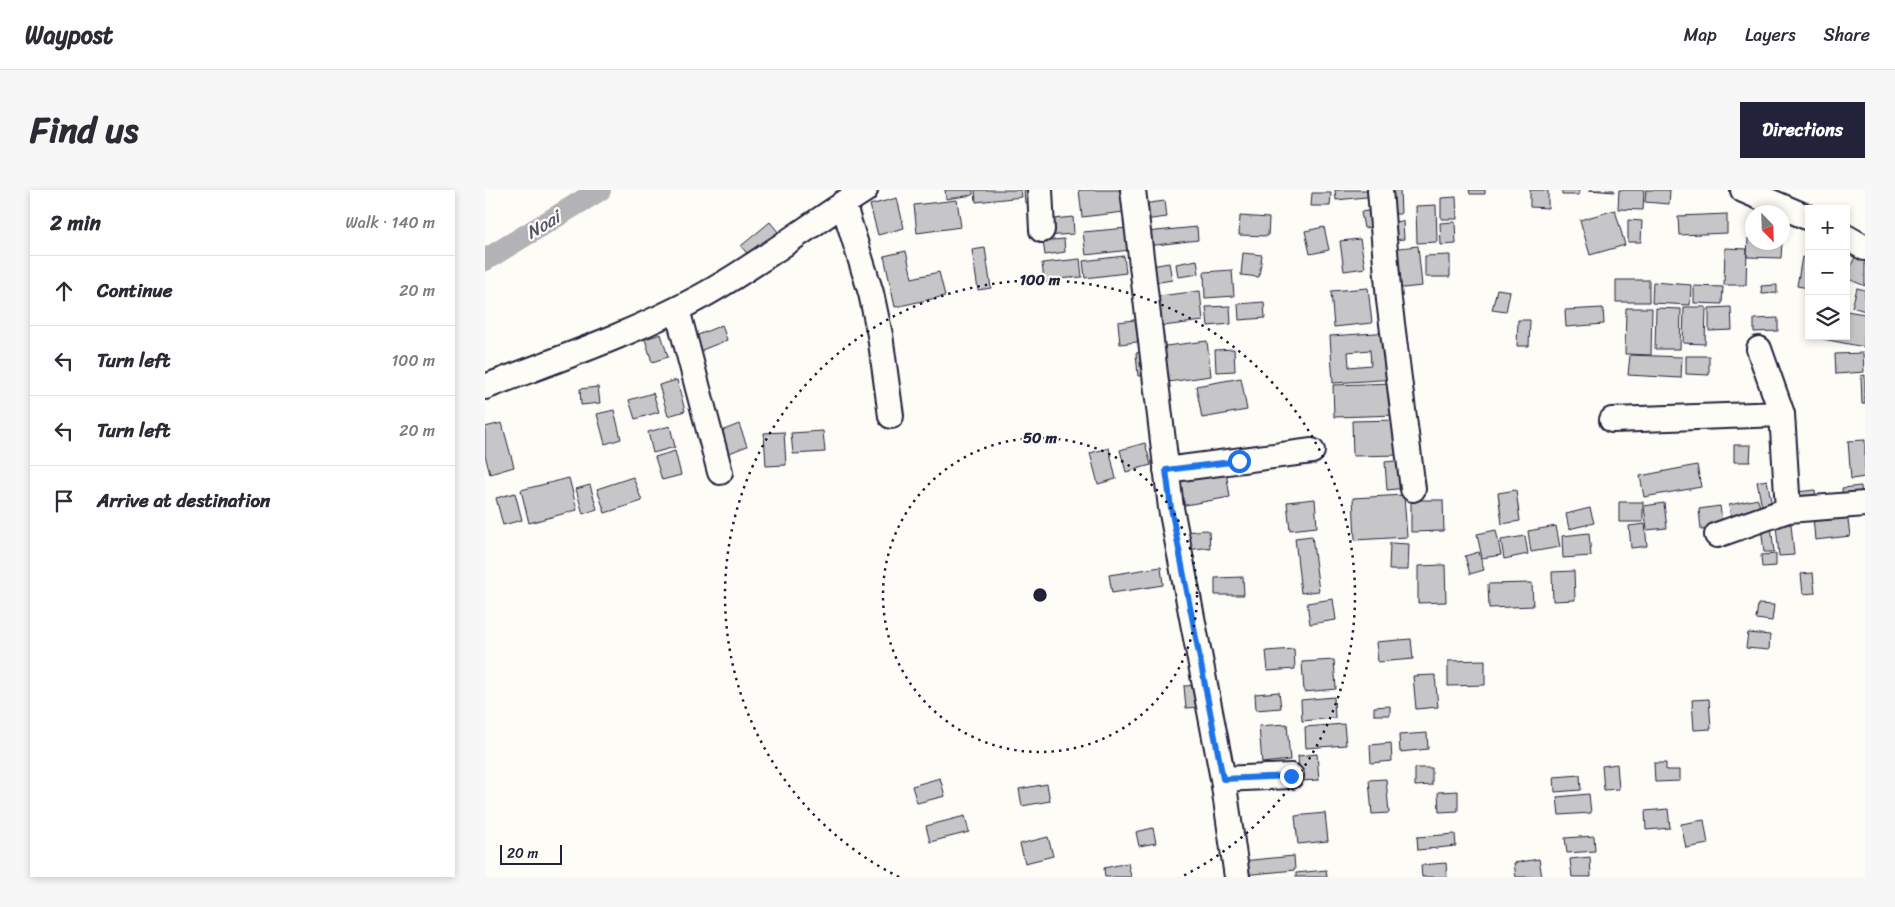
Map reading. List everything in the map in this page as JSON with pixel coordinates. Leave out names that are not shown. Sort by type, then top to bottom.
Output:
[{"type":"street","points":[[485,387],[634,330],[703,296],[771,254],[865,190]]},
{"type":"street","points":[[1040,190],[1042,230]]},
{"type":"street","points":[[1133,190],[1173,518],[1223,779],[1237,877]]},
{"type":"street","points":[[1380,190],[1389,300],[1413,489]]},
{"type":"street","points":[[1743,190],[1805,216]]},
{"type":"street","points":[[843,204],[871,293],[880,335],[891,416]]},
{"type":"street","points":[[1850,239],[1865,248]]},
{"type":"street","points":[[677,308],[720,472]]},
{"type":"street","points":[[1759,349],[1782,414],[1788,510]]},
{"type":"street","points":[[1612,420],[1782,414]]},
{"type":"street","points":[[1166,470],[1312,451]]},
{"type":"street","points":[[1717,535],[1788,510],[1865,504]]},
{"type":"street","points":[[1223,779],[1291,776]]},
{"type":"building","points":[[945,190],[973,190],[973,195],[946,199]]},
{"type":"building","points":[[975,190],[1021,190],[1022,197],[976,202]]},
{"type":"building","points":[[1024,190],[1038,190],[1039,202],[1025,203]]},
{"type":"building","points":[[1079,190],[1122,190],[1124,212],[1082,217]]},
{"type":"building","points":[[1335,190],[1376,190],[1376,196],[1336,200]]},
{"type":"building","points":[[1387,190],[1400,190],[1401,214],[1389,214]]},
{"type":"building","points":[[1469,190],[1485,190],[1485,194],[1470,194]]},
{"type":"building","points":[[1530,190],[1548,190],[1548,208],[1530,207]]},
{"type":"building","points":[[1562,190],[1579,190],[1579,195],[1562,195]]},
{"type":"building","points":[[1589,190],[1614,190],[1614,192]]},
{"type":"building","points":[[1619,190],[1644,190],[1643,210],[1618,209]]},
{"type":"building","points":[[1646,190],[1670,190],[1669,204],[1645,202]]},
{"type":"building","points":[[1312,193],[1331,193],[1330,206],[1311,206]]},
{"type":"building","points":[[1456,197],[1457,219],[1441,219],[1441,198]]},
{"type":"building","points":[[897,198],[904,228],[878,235],[870,205]]},
{"type":"building","points":[[957,200],[961,227],[917,233],[914,205]]},
{"type":"building","points":[[1165,201],[1167,217],[1144,220],[1142,204]]},
{"type":"building","points":[[1436,205],[1437,242],[1417,243],[1416,206]]},
{"type":"building","points":[[1379,209],[1381,226],[1364,228],[1361,212]]},
{"type":"building","points":[[1615,210],[1625,245],[1590,255],[1580,220]]},
{"type":"building","points":[[1727,214],[1727,233],[1679,235],[1678,216]]},
{"type":"building","points":[[1240,216],[1269,218],[1268,236],[1239,235]]},
{"type":"building","points":[[1073,217],[1074,234],[1045,236],[1043,220]]},
{"type":"building","points":[[1628,220],[1642,221],[1641,242],[1628,242]]},
{"type":"building","points":[[1403,221],[1404,239],[1395,240],[1393,222]]},
{"type":"building","points":[[770,222],[783,238],[754,262],[741,246]]},
{"type":"building","points":[[1455,222],[1456,244],[1441,245],[1440,223]]},
{"type":"building","points":[[1197,227],[1198,240],[1147,246],[1146,232]]},
{"type":"building","points":[[1324,227],[1329,250],[1310,254],[1305,231]]},
{"type":"building","points":[[1127,228],[1130,250],[1086,255],[1083,232]]},
{"type":"building","points":[[1064,239],[1065,252],[1045,255],[1043,241]]},
{"type":"building","points":[[1360,239],[1365,268],[1344,271],[1340,241]]},
{"type":"building","points":[[1418,246],[1422,286],[1394,289],[1390,249]]},
{"type":"building","points":[[985,248],[991,288],[978,290],[972,250]]},
{"type":"building","points":[[1725,248],[1747,250],[1746,285],[1724,285]]},
{"type":"building","points":[[1747,250],[1782,250],[1781,258],[1747,257]]},
{"type":"building","points":[[906,251],[912,278],[939,272],[945,296],[895,307],[884,256]]},
{"type":"building","points":[[1857,252],[1865,255],[1865,286],[1850,280],[1850,269]]},
{"type":"building","points":[[1243,253],[1262,255],[1259,277],[1241,275]]},
{"type":"building","points":[[1450,255],[1450,277],[1425,277],[1425,256]]},
{"type":"building","points":[[1124,256],[1126,273],[1085,278],[1083,261]]},
{"type":"building","points":[[1802,257],[1805,257],[1805,287],[1797,286]]},
{"type":"building","points":[[1080,259],[1082,277],[1044,280],[1042,263]]},
{"type":"building","points":[[1197,260],[1199,274],[1178,277],[1176,264]]},
{"type":"building","points":[[1169,263],[1172,280],[1148,284],[1145,267]]},
{"type":"building","points":[[1232,270],[1234,296],[1205,298],[1204,272]]},
{"type":"building","points":[[1616,280],[1649,280],[1649,302],[1616,302]]},
{"type":"building","points":[[1653,282],[1691,285],[1690,305],[1652,303]]},
{"type":"building","points":[[1777,285],[1777,293],[1762,294],[1761,286]]},
{"type":"building","points":[[1694,286],[1723,287],[1722,304],[1694,303]]},
{"type":"building","points":[[1368,288],[1372,323],[1334,327],[1331,291]]},
{"type":"building","points":[[1857,288],[1865,290],[1865,311],[1852,307]]},
{"type":"building","points":[[1497,289],[1510,291],[1506,312],[1492,310]]},
{"type":"building","points":[[1200,291],[1203,321],[1155,327],[1151,297]]},
{"type":"building","points":[[1264,302],[1265,318],[1239,320],[1238,304]]},
{"type":"building","points":[[1230,306],[1231,324],[1208,326],[1206,307]]},
{"type":"building","points":[[1684,307],[1706,307],[1705,344],[1683,343]]},
{"type":"building","points":[[1731,307],[1732,330],[1709,331],[1709,308]]},
{"type":"building","points":[[1603,308],[1604,324],[1566,327],[1565,310]]},
{"type":"building","points":[[1626,308],[1652,308],[1651,355],[1625,354]]},
{"type":"building","points":[[1656,308],[1681,309],[1680,349],[1655,349]]},
{"type":"building","points":[[1850,312],[1865,314],[1864,347],[1828,340],[1850,340]]},
{"type":"building","points":[[1778,318],[1778,331],[1754,332],[1754,319]]},
{"type":"building","points":[[1142,319],[1145,341],[1120,344],[1118,322]]},
{"type":"building","points":[[1518,320],[1530,320],[1529,346],[1517,346]]},
{"type":"building","points":[[722,325],[727,340],[697,352],[691,338]]},
{"type":"building","points":[[1391,332],[1396,379],[1333,383],[1330,336]],"holes":[[[1370,350],[1371,365],[1349,367],[1348,352]]]},
{"type":"building","points":[[661,334],[668,357],[652,362],[645,339]]},
{"type":"building","points":[[1207,341],[1211,376],[1161,383],[1157,347]]},
{"type":"building","points":[[1234,349],[1235,371],[1216,372],[1215,350]]},
{"type":"building","points":[[1149,352],[1151,375],[1138,376],[1136,353]]},
{"type":"building","points":[[1863,353],[1864,372],[1836,374],[1835,354]]},
{"type":"building","points":[[1630,355],[1682,357],[1681,378],[1628,375]]},
{"type":"building","points":[[1686,356],[1709,356],[1709,375],[1686,374]]},
{"type":"building","points":[[1865,375],[1865,404],[1862,404],[1861,376]]},
{"type":"building","points":[[1241,378],[1247,410],[1202,418],[1196,386]]},
{"type":"building","points":[[677,380],[685,411],[668,416],[659,385]]},
{"type":"building","points":[[1396,383],[1397,415],[1334,417],[1333,385]]},
{"type":"building","points":[[598,387],[600,403],[581,405],[580,389]]},
{"type":"building","points":[[653,393],[659,412],[635,419],[629,400]]},
{"type":"building","points":[[614,410],[621,439],[605,444],[597,414]]},
{"type":"building","points":[[1399,420],[1400,455],[1353,456],[1352,421]]},
{"type":"building","points":[[502,423],[514,467],[490,474],[485,455],[485,427]]},
{"type":"building","points":[[739,424],[747,446],[722,456],[714,434]]},
{"type":"building","points":[[670,426],[675,447],[653,453],[648,432]]},
{"type":"building","points":[[823,431],[825,452],[793,454],[791,433]]},
{"type":"building","points":[[784,432],[786,465],[766,466],[764,433]]},
{"type":"building","points":[[1865,440],[1865,477],[1851,479],[1848,441]]},
{"type":"building","points":[[1145,443],[1151,465],[1126,472],[1120,450]]},
{"type":"building","points":[[1734,445],[1751,445],[1750,462],[1734,462]]},
{"type":"building","points":[[1109,448],[1116,479],[1098,484],[1090,453]]},
{"type":"building","points":[[675,451],[681,475],[662,480],[655,457]]},
{"type":"building","points":[[1404,460],[1406,488],[1387,490],[1385,462]]},
{"type":"building","points":[[1697,465],[1701,487],[1644,497],[1640,476]]},
{"type":"building","points":[[1226,472],[1230,497],[1180,506],[1176,480]]},
{"type":"building","points":[[633,477],[642,501],[605,513],[597,489]]},
{"type":"building","points":[[569,478],[577,510],[529,523],[521,490]]},
{"type":"building","points":[[1767,480],[1773,510],[1763,512],[1757,482]]},
{"type":"building","points":[[590,485],[597,509],[583,514],[576,489]]},
{"type":"building","points":[[1861,486],[1862,499],[1843,501],[1842,488]]},
{"type":"building","points":[[1516,490],[1520,521],[1502,524],[1498,493]]},
{"type":"building","points":[[1815,490],[1816,501],[1797,503],[1796,492]]},
{"type":"building","points":[[515,493],[522,520],[503,525],[496,498]]},
{"type":"building","points":[[1404,495],[1407,537],[1355,540],[1353,498]]},
{"type":"building","points":[[1315,499],[1317,527],[1290,530],[1287,502]]},
{"type":"building","points":[[1758,499],[1761,513],[1731,519],[1729,505]]},
{"type":"building","points":[[1411,500],[1443,500],[1444,531],[1411,532]]},
{"type":"building","points":[[1619,502],[1643,502],[1643,522],[1619,522]]},
{"type":"building","points":[[1664,503],[1667,528],[1647,530],[1644,506]]},
{"type":"building","points":[[1720,506],[1723,528],[1701,530],[1699,509]]},
{"type":"building","points":[[1590,508],[1594,523],[1569,529],[1566,514]]},
{"type":"building","points":[[1847,512],[1850,536],[1815,540],[1813,516]]},
{"type":"building","points":[[1645,524],[1647,546],[1631,548],[1629,526]]},
{"type":"building","points":[[1791,524],[1794,555],[1779,556],[1776,525]]},
{"type":"building","points":[[1771,525],[1774,552],[1764,552],[1761,527]]},
{"type":"building","points":[[1556,526],[1560,547],[1531,552],[1528,531]]},
{"type":"building","points":[[1496,530],[1501,555],[1482,558],[1477,534]]},
{"type":"building","points":[[1209,531],[1210,549],[1185,550],[1185,532]]},
{"type":"building","points":[[1589,533],[1591,556],[1563,558],[1562,536]]},
{"type":"building","points":[[1312,536],[1319,591],[1301,593],[1295,538]]},
{"type":"building","points":[[1525,536],[1528,554],[1504,559],[1501,540]]},
{"type":"building","points":[[1390,543],[1409,544],[1408,570],[1389,570]]},
{"type":"building","points":[[1479,552],[1484,570],[1470,574],[1465,556]]},
{"type":"building","points":[[1776,554],[1776,566],[1762,567],[1761,555]]},
{"type":"building","points":[[1445,565],[1446,602],[1418,603],[1418,566]]},
{"type":"building","points":[[1161,567],[1163,585],[1112,593],[1109,575]]},
{"type":"building","points":[[1574,571],[1575,600],[1553,601],[1552,572]]},
{"type":"building","points":[[1813,573],[1815,593],[1803,594],[1801,574]]},
{"type":"building","points":[[1243,577],[1244,595],[1215,595],[1215,578]]},
{"type":"building","points":[[1532,583],[1533,606],[1489,608],[1488,584]]},
{"type":"building","points":[[1333,599],[1336,620],[1310,624],[1307,603]]},
{"type":"building","points":[[1758,604],[1774,605],[1772,621],[1756,619]]},
{"type":"building","points":[[1748,633],[1770,635],[1769,650],[1746,648]]},
{"type":"building","points":[[1411,639],[1413,659],[1378,662],[1376,642]]},
{"type":"building","points":[[1294,649],[1295,669],[1268,671],[1266,651]]},
{"type":"building","points":[[1334,660],[1336,689],[1304,692],[1302,662]]},
{"type":"building","points":[[1485,660],[1485,685],[1448,686],[1448,661]]},
{"type":"building","points":[[1435,675],[1438,707],[1416,709],[1413,676]]},
{"type":"building","points":[[1199,685],[1201,707],[1186,708],[1184,686]]},
{"type":"building","points":[[1279,692],[1281,708],[1256,710],[1255,694]]},
{"type":"building","points":[[1334,697],[1335,718],[1302,721],[1301,700]]},
{"type":"building","points":[[1709,699],[1711,729],[1694,730],[1692,700]]},
{"type":"building","points":[[1390,706],[1390,715],[1374,715],[1374,707]]},
{"type":"building","points":[[1287,724],[1290,760],[1262,763],[1259,726]]},
{"type":"building","points":[[1344,724],[1346,745],[1306,748],[1305,727]]},
{"type":"building","points":[[1427,733],[1428,749],[1400,752],[1399,735]]},
{"type":"building","points":[[1391,743],[1392,761],[1371,763],[1370,745]]},
{"type":"building","points":[[1317,754],[1319,780],[1300,781],[1298,756]]},
{"type":"building","points":[[1654,763],[1666,763],[1666,770],[1680,770],[1680,781],[1655,782]]},
{"type":"building","points":[[1617,764],[1619,789],[1604,790],[1602,766]]},
{"type":"building","points":[[1415,768],[1432,768],[1432,785],[1415,786]]},
{"type":"building","points":[[1580,775],[1581,790],[1555,792],[1554,777]]},
{"type":"building","points":[[940,778],[945,796],[917,803],[912,786]]},
{"type":"building","points":[[1386,779],[1389,813],[1372,814],[1369,780]]},
{"type":"building","points":[[1047,784],[1050,801],[1022,806],[1019,789]]},
{"type":"building","points":[[1458,791],[1458,811],[1439,812],[1438,792]]},
{"type":"building","points":[[1589,794],[1591,813],[1559,815],[1557,797]]},
{"type":"building","points":[[1668,809],[1670,828],[1646,830],[1645,811]]},
{"type":"building","points":[[1325,813],[1328,841],[1298,844],[1295,816]]},
{"type":"building","points":[[965,816],[969,832],[930,842],[926,826]]},
{"type":"building","points":[[1704,820],[1708,844],[1686,848],[1681,824]]},
{"type":"building","points":[[1153,828],[1156,843],[1139,846],[1136,832]]},
{"type":"building","points":[[1455,834],[1456,846],[1418,850],[1417,837]]},
{"type":"building","points":[[1594,836],[1595,851],[1567,853],[1565,838]]},
{"type":"building","points":[[1048,837],[1053,856],[1025,863],[1020,844]]},
{"type":"building","points":[[1294,856],[1295,870],[1243,875],[1242,861]]},
{"type":"building","points":[[1590,857],[1591,877],[1572,877],[1570,859]]},
{"type":"building","points":[[1539,859],[1542,877],[1516,877],[1514,863]]},
{"type":"building","points":[[1128,863],[1131,877],[1105,877],[1104,868]]},
{"type":"building","points":[[1446,863],[1447,877],[1422,877],[1421,865]]},
{"type":"building","points":[[1326,870],[1327,877],[1296,877],[1296,873]]},
{"type":"waterway","name":"Noai","points":[[485,260],[600,190]]},
{"type":"route","points":[[1239,461],[1166,470],[1171,508],[1223,779],[1291,776]]}]
